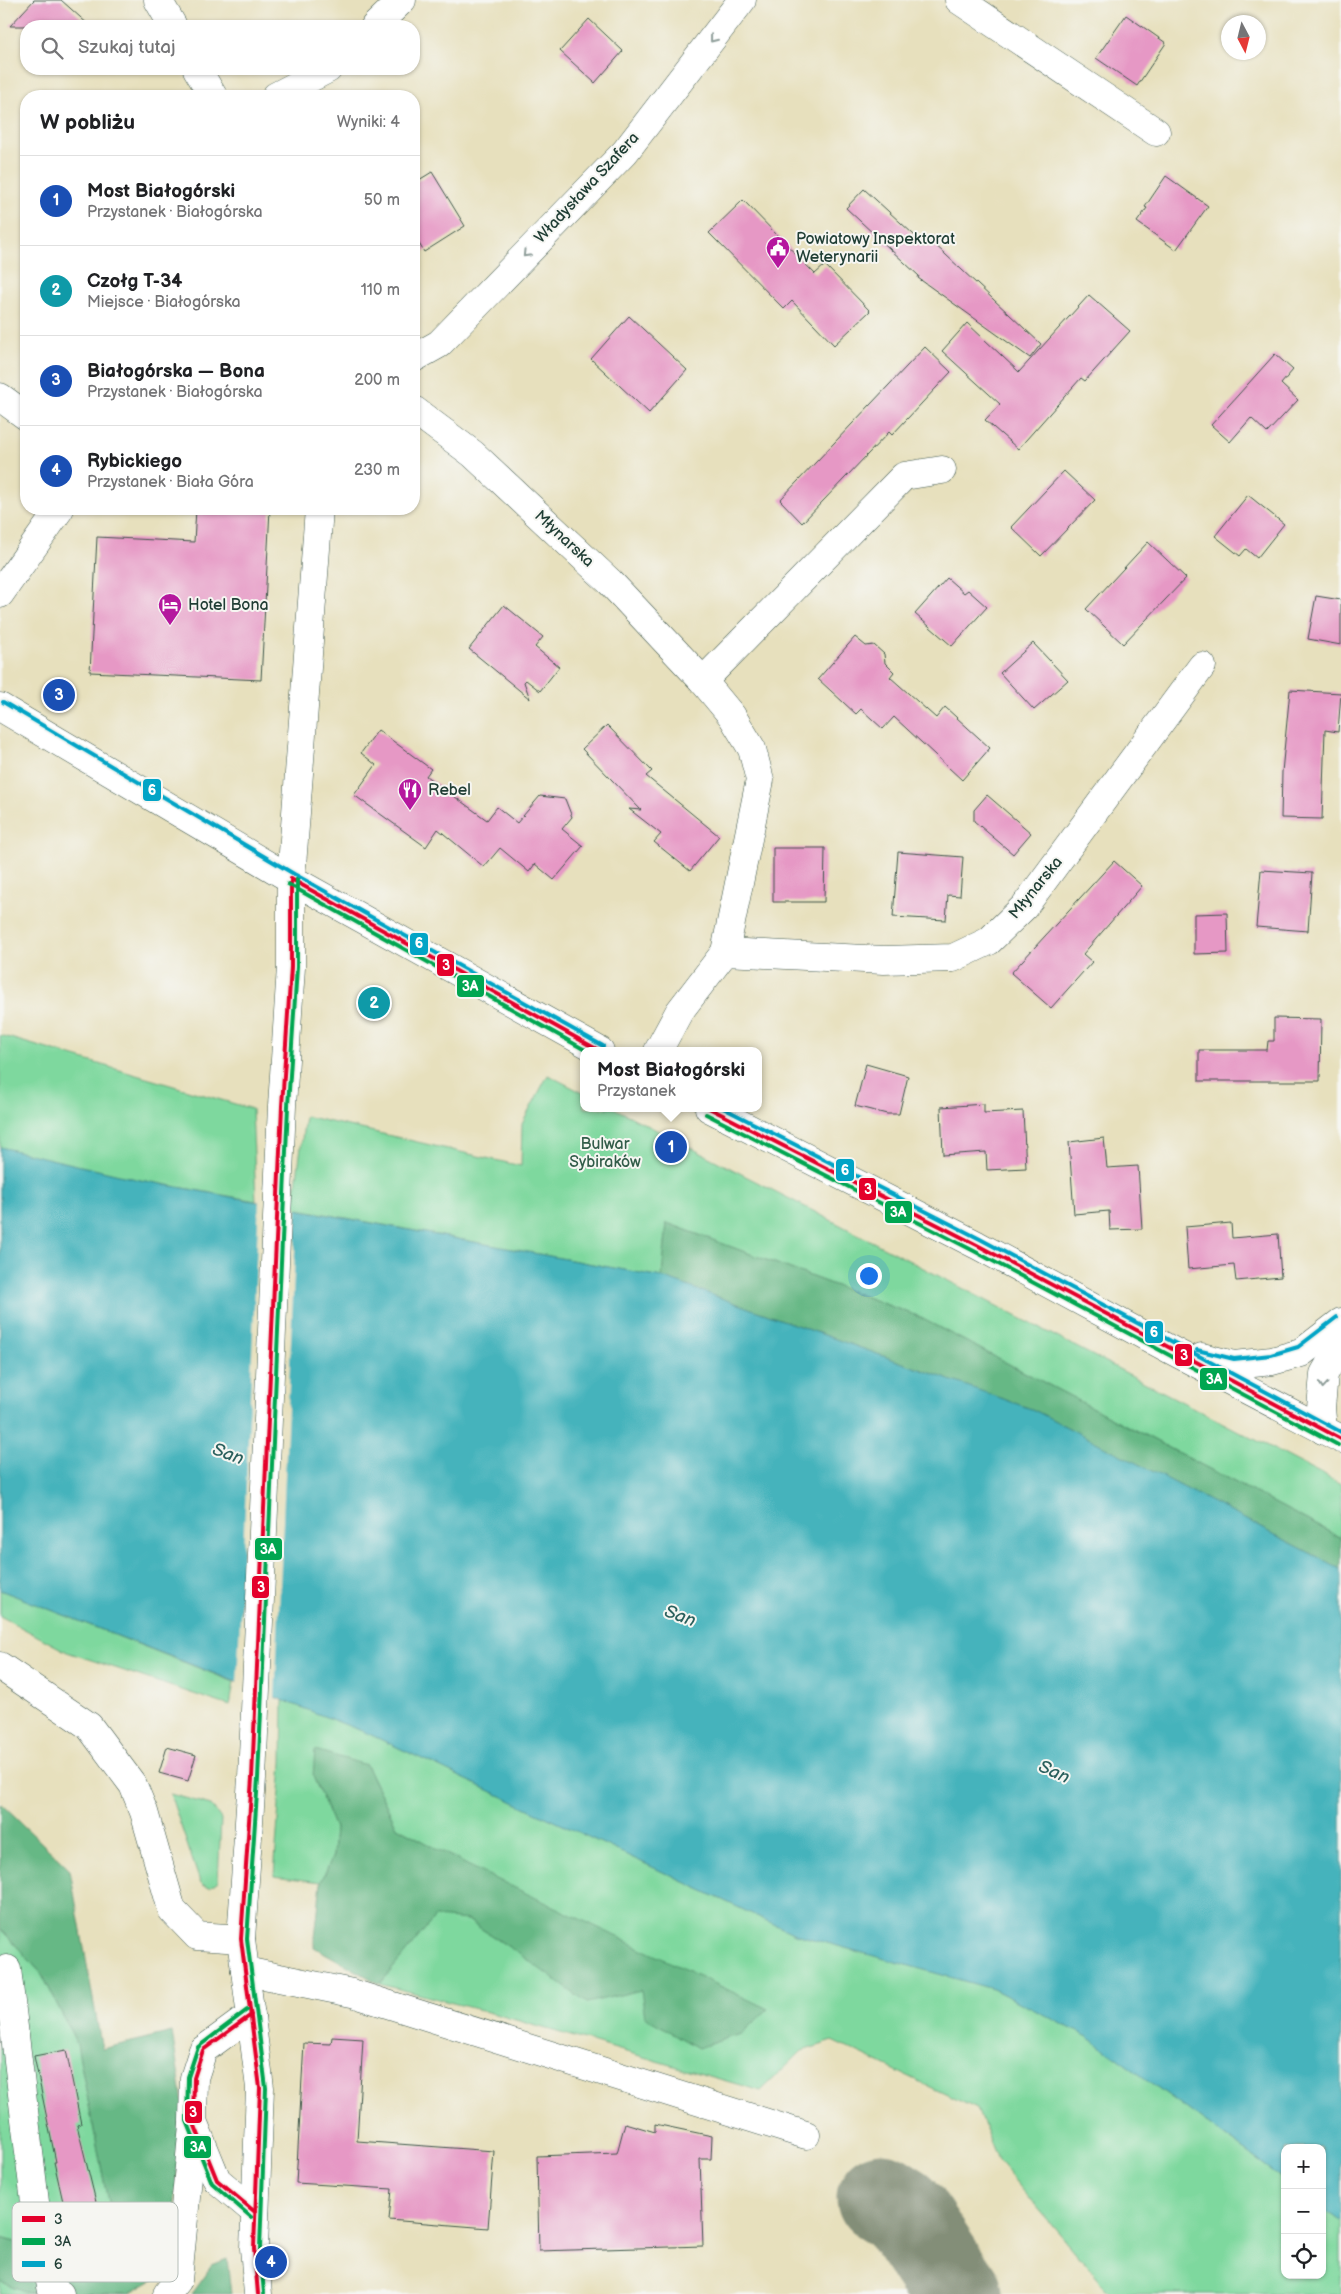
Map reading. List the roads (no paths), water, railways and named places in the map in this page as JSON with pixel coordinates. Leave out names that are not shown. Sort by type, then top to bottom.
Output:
[{"type":"street","points":[[158,0],[170,20]]},
{"type":"street","points":[[382,20],[402,0]]},
{"type":"street","name":"Władysława Szafera","points":[[420,355],[439,344],[625,152],[742,0]]},
{"type":"street","points":[[959,0],[1156,132]]},
{"type":"street","points":[[201,75],[210,90]]},
{"type":"street","points":[[288,90],[316,75]]},
{"type":"street","points":[[0,397],[20,412]]},
{"type":"street","name":"Młynarska","points":[[420,414],[473,454],[603,576],[703,682],[732,716],[752,749],[760,780],[725,952],[679,1012],[660,1047]]},
{"type":"street","points":[[703,682],[904,476],[942,470]]},
{"type":"street","points":[[0,594],[56,515]]},
{"type":"street","points":[[258,2294],[254,2248],[260,2088],[242,1938],[252,1778],[282,1106],[291,967],[290,879],[319,515]]},
{"type":"street","name":"Młynarska","points":[[725,952],[884,960],[953,958],[989,941],[1024,907],[1202,666]]},
{"type":"street","points":[[0,706],[290,879],[593,1047]]},
{"type":"street","points":[[717,1112],[977,1245],[1171,1350],[1332,1434]]},
{"type":"street","points":[[1171,1350],[1234,1365],[1272,1361],[1301,1353],[1341,1322]]},
{"type":"street","points":[[1332,1434],[1321,1408],[1324,1374],[1341,1344]]},
{"type":"street","points":[[0,1666],[89,1726],[133,1785],[144,1812],[172,1910],[197,1936],[242,1938]]},
{"type":"street","points":[[7,1969],[35,2202]]},
{"type":"street","points":[[245,1971],[352,1993],[806,2134]]},
{"type":"street","points":[[178,2280],[193,2121],[194,2078],[204,2050],[251,2015]]},
{"type":"street","points":[[193,2121],[218,2180],[255,2212]]},
{"type":"street","points":[[50,2282],[52,2291],[60,2294]]},
{"type":"street","points":[[167,2294],[176,2282]]},
{"type":"water","name":"San","points":[[0,1147],[140,1180],[662,1277],[1034,1410],[1341,1569],[1341,2222],[1326,2211],[1326,2144],[1281,2144],[1281,2177],[1088,2037],[993,1989],[795,1934],[367,1733],[0,1590]]},
{"type":"place","name":"Powiatowy Inspektorat Weterynarii","points":[[778,269]]},
{"type":"place","name":"Hotel Bona","points":[[170,626]]},
{"type":"place","name":"Białogórska — Bona","points":[[59,695]]},
{"type":"place","name":"Rebel","points":[[410,811]]},
{"type":"place","name":"Czołg T-34","points":[[374,1003]]},
{"type":"place","name":"Most Białogórski","points":[[671,1147]]},
{"type":"place","name":"Rybickiego","points":[[271,2262]]},
{"type":"park label","name":"Bulwar Sybiraków","points":[[605,1153]]}]
